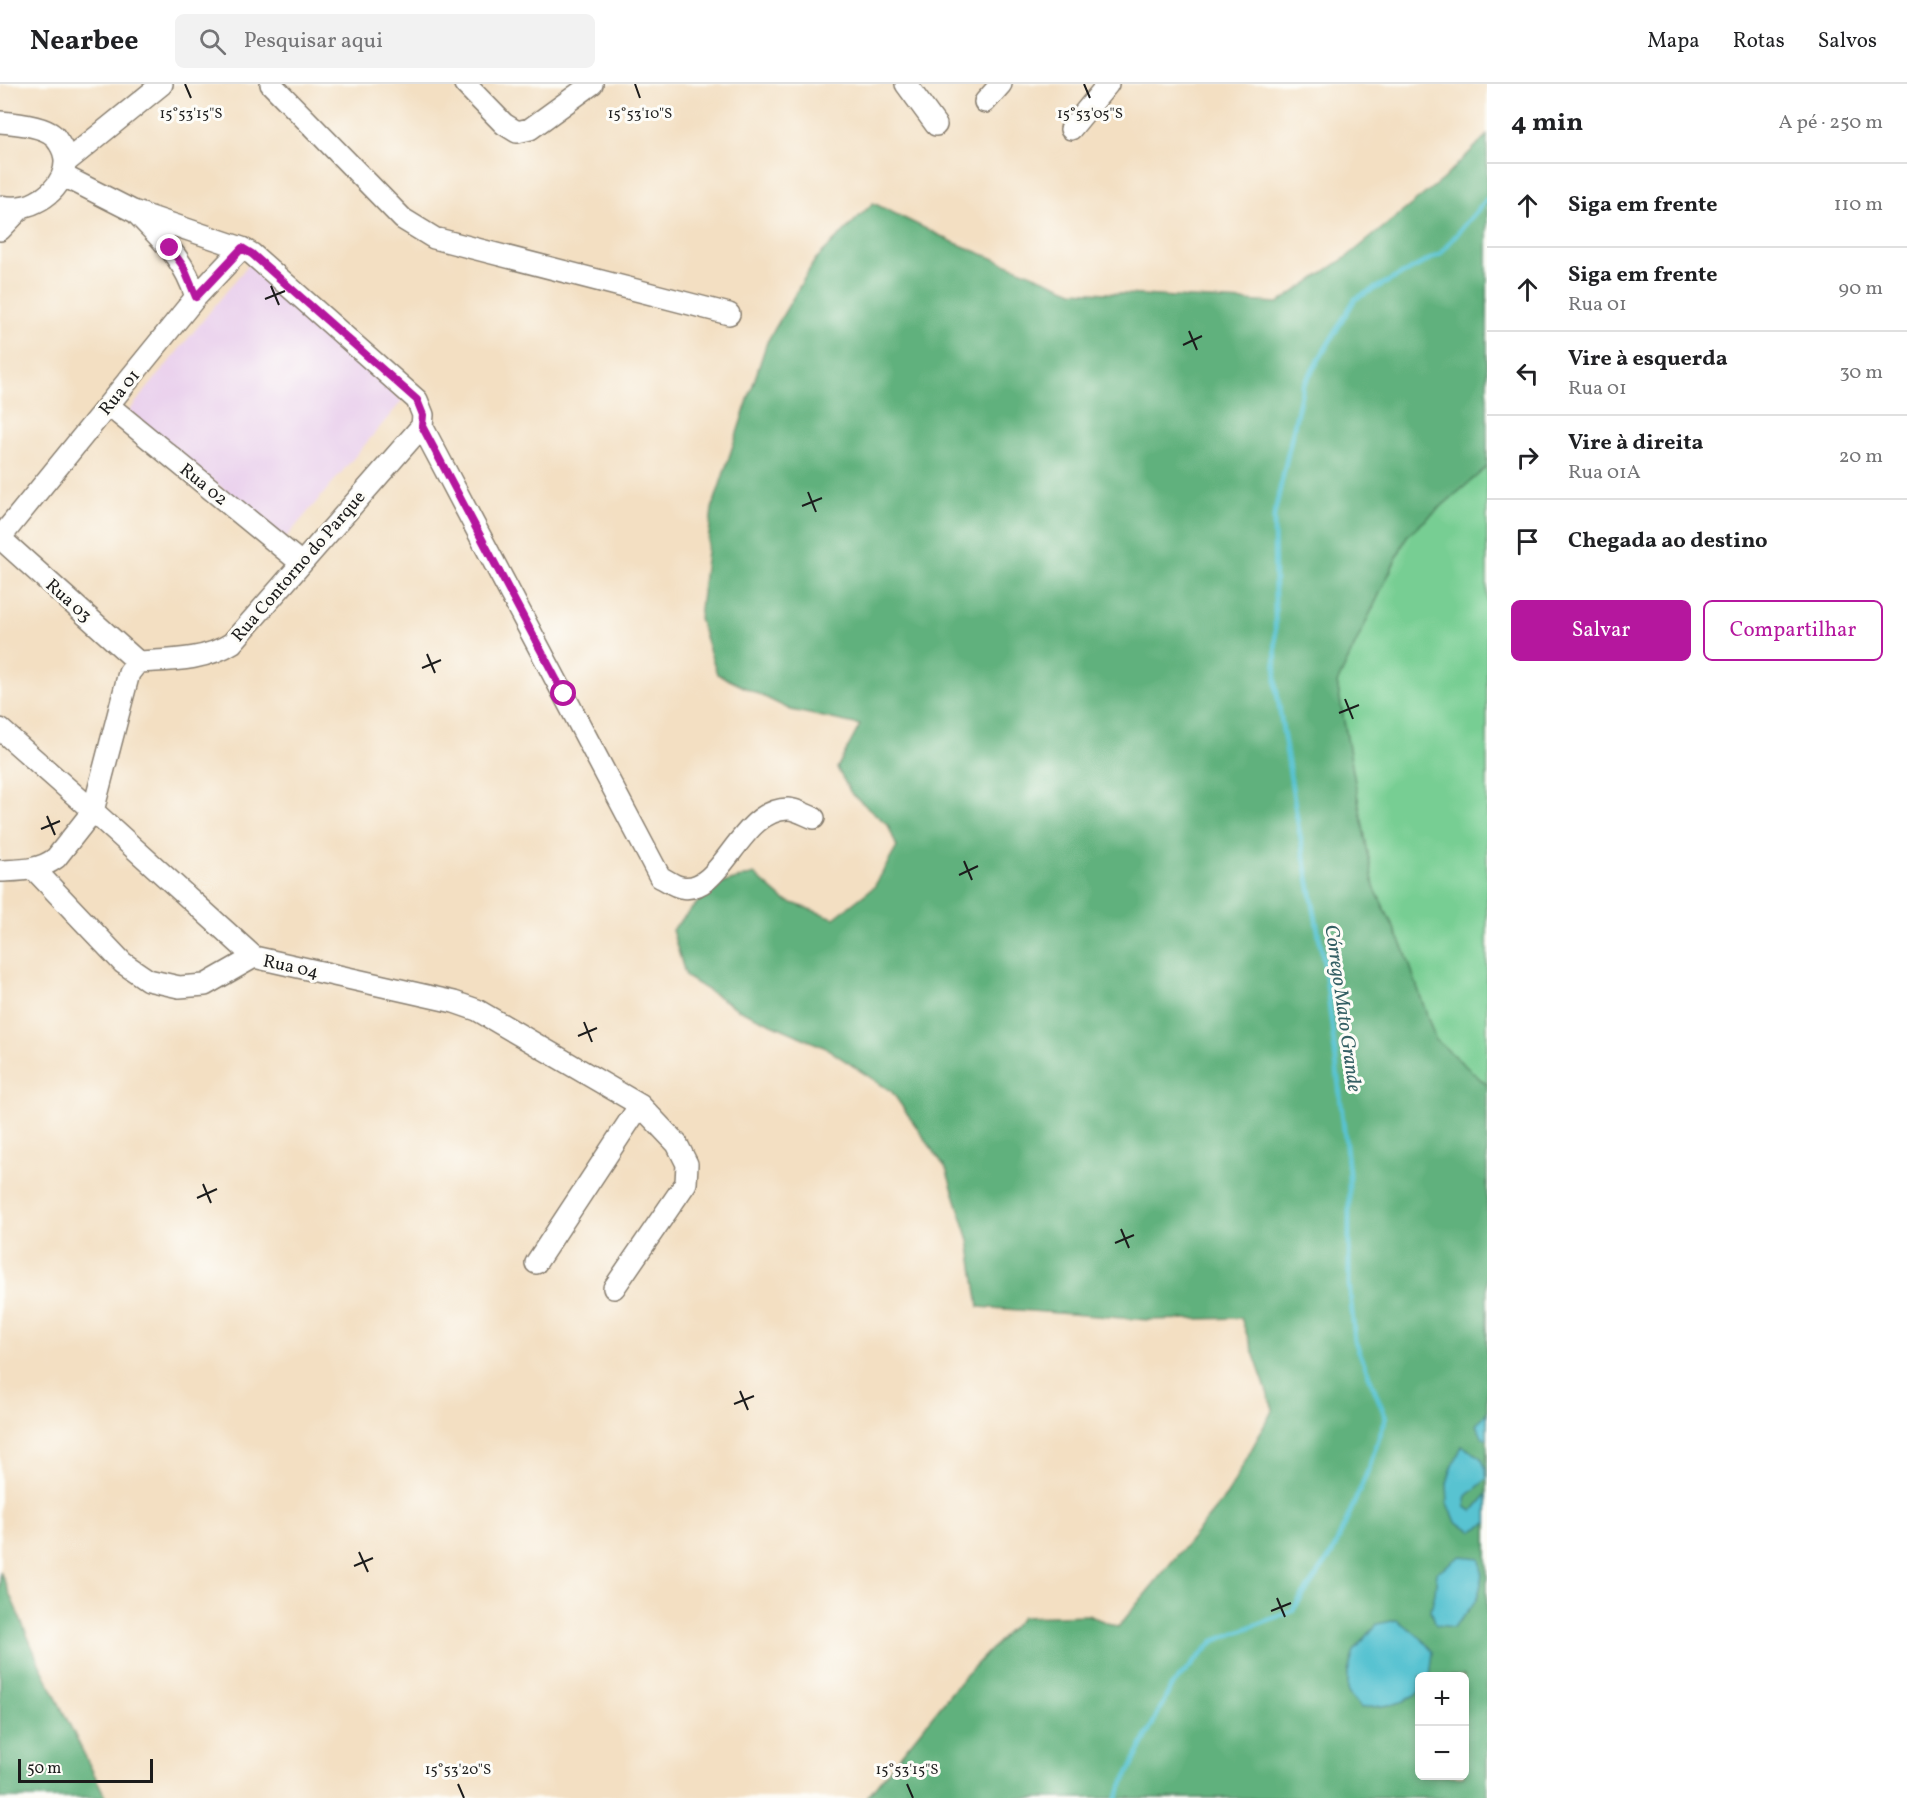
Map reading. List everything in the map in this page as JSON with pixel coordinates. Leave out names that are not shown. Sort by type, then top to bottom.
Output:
[{"type":"street","points":[[0,206],[22,207],[37,202],[52,192],[65,169],[107,129],[162,84]]},
{"type":"street","points":[[271,84],[403,219],[434,238],[729,314]]},
{"type":"street","points":[[465,84],[504,123],[517,132],[530,129],[592,84]]},
{"type":"street","points":[[906,84],[936,125]]},
{"type":"street","points":[[985,102],[1001,84]]},
{"type":"street","points":[[1071,129],[1108,84]]},
{"type":"street","points":[[0,122],[22,123],[54,135],[78,136],[107,129]]},
{"type":"street","points":[[54,135],[65,151],[65,169]]},
{"type":"street","points":[[65,169],[133,211],[242,248],[252,254],[417,400],[423,415],[422,426],[660,876],[680,887],[693,887],[709,879],[752,825],[772,811],[790,809],[814,818]]},
{"type":"street","points":[[0,230],[22,207]]},
{"type":"street","points":[[133,211],[170,248],[183,266],[196,297]]},
{"type":"street","name":"Rua 01","points":[[0,538],[196,297],[242,248]]},
{"type":"street","name":"Rua 02","points":[[108,405],[301,563]]},
{"type":"street","name":"Rua Contorno do Parque","points":[[138,662],[181,659],[218,652],[232,643],[422,426]]},
{"type":"street","name":"Rua 03","points":[[0,538],[138,662]]},
{"type":"street","points":[[0,871],[33,869],[56,858],[93,811],[129,673],[138,662]]},
{"type":"street","name":"Rua 04","points":[[0,729],[254,957],[454,1002],[477,1010],[640,1106],[677,1144],[687,1164],[686,1182],[615,1288]]},
{"type":"street","points":[[33,869],[123,963],[148,980],[179,987],[205,985],[254,957]]},
{"type":"street","points":[[536,1263],[640,1106]]},
{"type":"shaded area","points":[[252,260],[402,401],[284,540],[129,411]]},
{"type":"green space","points":[[1487,135],[1487,467],[1407,536],[1337,683],[1374,887],[1405,951],[1435,1039],[1487,1085],[1487,1798],[866,1798],[963,1678],[1022,1617],[1088,1615],[1118,1627],[1227,1495],[1273,1409],[1241,1318],[1148,1320],[979,1307],[969,1240],[946,1169],[892,1092],[826,1048],[738,1009],[686,977],[672,930],[713,886],[754,874],[784,900],[834,918],[874,887],[897,847],[888,825],[851,793],[837,768],[860,725],[791,710],[717,674],[699,618],[712,509],[767,342],[815,260],[873,203],[953,242],[1073,291],[1278,303],[1348,256],[1443,179]]},
{"type":"green space","points":[[1487,467],[1487,1085],[1435,1039],[1405,951],[1374,887],[1337,683],[1407,536]]},
{"type":"green space","points":[[0,1571],[39,1663],[106,1798],[0,1798]]},
{"type":"water","points":[[1487,1412],[1487,1439],[1483,1438],[1476,1425]]},
{"type":"water","points":[[1462,1446],[1481,1457],[1487,1479],[1467,1496],[1465,1507],[1473,1511],[1487,1494],[1487,1523],[1473,1531],[1456,1522],[1448,1503],[1447,1483]]},
{"type":"water","points":[[1461,1556],[1480,1558],[1482,1579],[1480,1588],[1473,1604],[1453,1627],[1436,1625],[1431,1610],[1437,1572]]},
{"type":"water","points":[[1397,1620],[1420,1637],[1433,1652],[1430,1672],[1415,1672],[1415,1695],[1413,1697],[1392,1704],[1361,1708],[1348,1693],[1348,1672],[1354,1651],[1377,1624]]},
{"type":"waterway","name":"Córrego Mato Grande","points":[[1116,1798],[1171,1687],[1214,1641],[1292,1611],[1332,1554],[1367,1473],[1386,1418],[1355,1341],[1349,1283],[1349,1172],[1325,968],[1298,824],[1276,687],[1274,516],[1303,386],[1355,299],[1440,254],[1487,199]]},
{"type":"route","points":[[170,248],[190,279],[196,297],[242,248],[252,254],[417,400],[423,415],[422,426],[564,694]]}]
